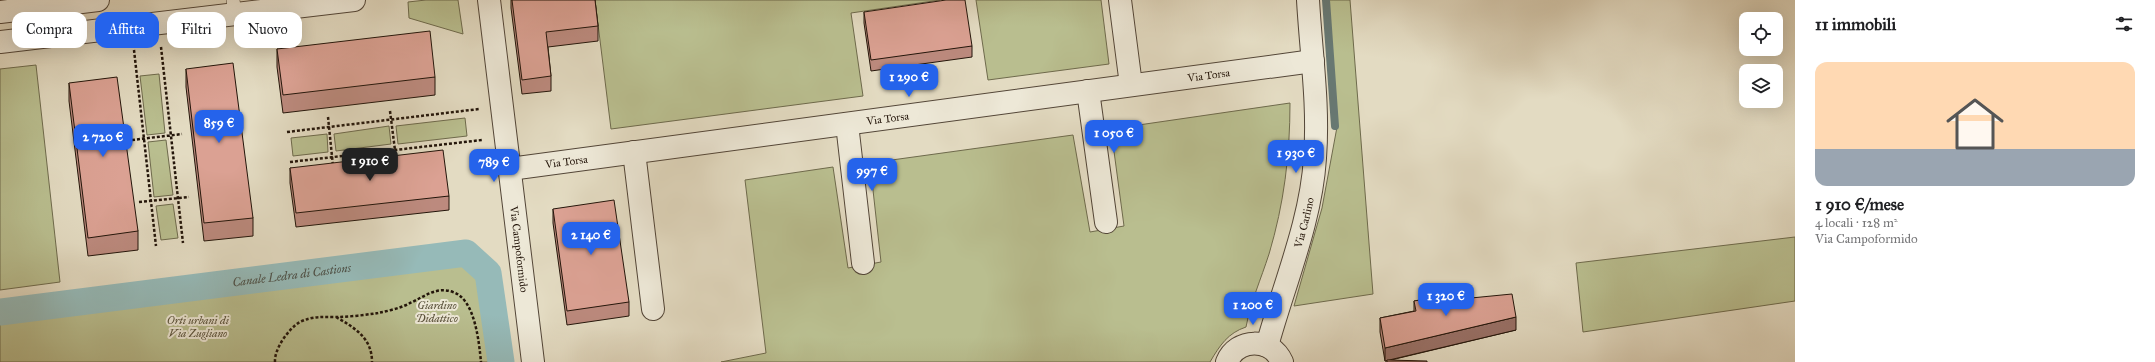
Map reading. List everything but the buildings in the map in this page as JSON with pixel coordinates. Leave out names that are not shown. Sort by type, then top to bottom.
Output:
[{"type":"street","points":[[0,12],[98,0]]},
{"type":"street","points":[[159,23],[234,7],[354,0]]},
{"type":"street","name":"Via Campoformido","points":[[489,0],[533,362]]},
{"type":"street","points":[[1120,0],[1131,85]]},
{"type":"street","name":"Via Carlino","points":[[1267,346],[1309,199],[1315,158],[1316,126],[1308,0]]},
{"type":"street","points":[[0,42],[12,40]]},
{"type":"street","name":"Via Torsa","points":[[510,169],[1313,61]]},
{"type":"street","points":[[1088,91],[1106,222]]},
{"type":"street","points":[[847,124],[863,263]]},
{"type":"street","points":[[634,152],[654,309]]},
{"type":"street","points":[[1226,362],[1232,352],[1240,346],[1254,343],[1267,346],[1275,351],[1282,362]]},
{"type":"lane","points":[[45,7],[46,12]]},
{"type":"path","points":[[159,32],[183,243]]},
{"type":"path","points":[[134,48],[156,246]]},
{"type":"path","points":[[287,132],[502,106]]},
{"type":"path","points":[[390,111],[396,161]]},
{"type":"path","points":[[328,117],[333,167]]},
{"type":"path","points":[[132,140],[182,134]]},
{"type":"path","points":[[290,162],[506,137]]},
{"type":"path","points":[[139,202],[189,197]]},
{"type":"path","points":[[275,362],[275,358],[282,342],[288,333],[299,322],[321,316],[336,317],[378,313],[409,304],[439,290],[454,292],[464,299],[472,314],[481,362]]},
{"type":"path","points":[[336,317],[352,327],[366,339],[372,353],[372,362]]},
{"type":"green space","points":[[426,0],[458,0],[463,34],[409,18],[408,2]]},
{"type":"green space","points":[[595,0],[940,0],[851,13],[863,96],[611,129]]},
{"type":"green space","points":[[976,0],[1101,0],[1109,64],[988,80]]},
{"type":"green space","points":[[1328,0],[1350,0],[1373,294],[1294,306],[1322,208],[1337,127]]},
{"type":"green space","points":[[36,65],[60,282],[0,290],[0,69]]},
{"type":"green space","points":[[159,74],[165,133],[147,135],[140,76]]},
{"type":"green space","points":[[1290,103],[1289,142],[1285,179],[1279,217],[1269,254],[1253,299],[1246,327],[1229,336],[1217,350],[1210,362],[721,362],[766,353],[745,180],[833,167],[848,268],[881,262],[870,163],[1073,135],[1090,232],[1124,226],[1111,129]]},
{"type":"green space","points":[[465,118],[467,136],[398,144],[396,126]]},
{"type":"green space","points":[[389,126],[391,144],[336,151],[334,134]]},
{"type":"green space","points":[[327,134],[328,152],[293,156],[291,138]]},
{"type":"green space","points":[[166,140],[173,195],[154,197],[148,142]]},
{"type":"green space","points":[[173,204],[178,238],[161,240],[156,206]]},
{"type":"green space","points":[[1795,237],[1795,301],[1583,332],[1576,263]]},
{"type":"green space","name":"Giardino Didattico","points":[[466,257],[485,274],[497,362],[0,362],[0,317]]},
{"type":"waterway","points":[[1326,0],[1335,126]]},
{"type":"waterway","name":"Canale Ledra di Castions","points":[[0,312],[466,253],[488,273],[501,362]]},
{"type":"park label","name":"Orti urbani di Via Zugliano","points":[[198,326]]}]
